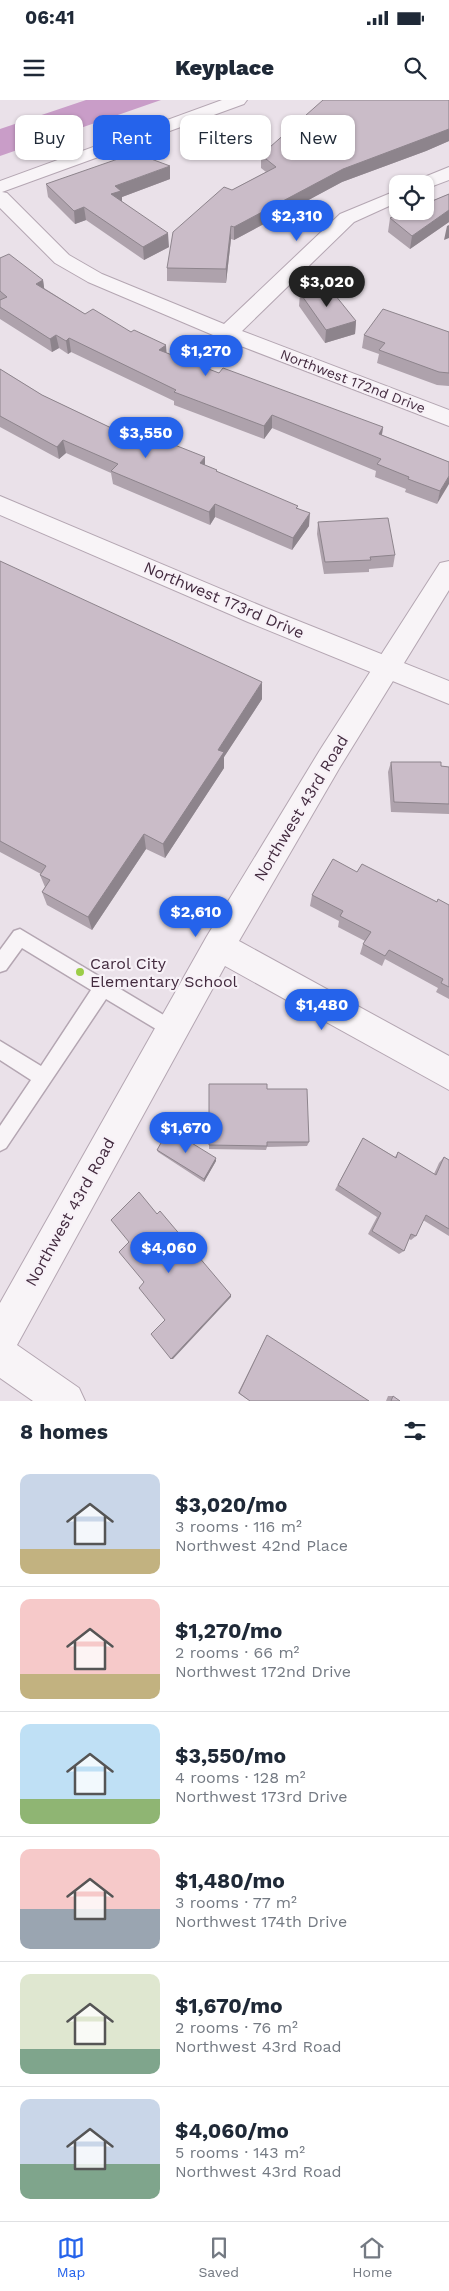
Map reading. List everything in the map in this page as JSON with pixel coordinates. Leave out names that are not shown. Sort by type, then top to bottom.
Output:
[{"type":"street","points":[[0,187],[238,100]]},
{"type":"street","points":[[434,179],[449,172]]},
{"type":"street","name":"Northwest 172nd Drive","points":[[0,197],[62,259],[95,278],[227,333],[449,418]]},
{"type":"street","points":[[227,333],[347,218],[389,200]]},
{"type":"street","name":"Northwest 173rd Drive","points":[[0,506],[257,615],[449,693]]},
{"type":"street","name":"Northwest 43rd Road","points":[[0,1339],[218,946],[386,666],[449,570]]},
{"type":"street","points":[[218,946],[449,1074]]},
{"type":"street","points":[[0,1356],[66,1401]]},
{"type":"lane","points":[[0,964],[20,937],[171,1029]]},
{"type":"lane","points":[[0,1142],[103,988]]},
{"type":"lane","points":[[0,1050],[43,1078]]},
{"type":"shaded area","points":[[86,100],[161,100],[118,115],[93,115],[93,124],[83,127],[83,115],[42,115]]},
{"type":"shaded area","points":[[15,124],[15,151],[0,156],[0,129]]},
{"type":"building","points":[[323,100],[449,100],[449,129],[343,169],[234,227],[231,226],[226,269],[167,268],[173,232],[224,187],[232,190],[276,167],[267,160],[271,160],[271,146],[281,137],[281,160],[355,160],[355,115],[306,115]]},
{"type":"building","points":[[115,160],[154,160],[170,166],[115,186],[121,191],[111,194],[168,233],[143,247],[84,207],[74,211],[46,184]]},
{"type":"building","points":[[449,194],[449,210],[412,236],[392,220],[434,220],[434,200]]},
{"type":"building","points":[[9,254],[43,280],[36,284],[85,314],[93,309],[131,332],[134,330],[166,345],[159,350],[219,373],[223,368],[383,427],[379,434],[449,462],[449,476],[440,491],[408,479],[409,477],[377,464],[381,459],[272,415],[264,426],[174,392],[176,390],[69,338],[66,341],[56,335],[50,339],[0,307],[0,300],[7,297],[0,291],[0,258]]},
{"type":"building","points":[[327,285],[356,321],[326,330],[300,293]]},
{"type":"building","points":[[383,309],[449,332],[449,373],[439,372],[379,350],[385,343],[364,335]]},
{"type":"building","points":[[0,369],[42,395],[126,435],[134,427],[158,436],[157,438],[205,457],[200,463],[310,513],[293,538],[215,504],[209,512],[111,471],[118,464],[63,440],[57,447],[0,416]]},
{"type":"building","points":[[388,518],[395,555],[370,557],[371,560],[325,562],[318,522]]},
{"type":"building","points":[[0,561],[262,682],[218,750],[224,752],[163,844],[144,834],[88,917],[42,892],[50,880],[40,875],[46,866],[0,841]]},
{"type":"building","points":[[391,762],[441,762],[441,766],[449,767],[449,804],[394,802]]},
{"type":"building","points":[[333,859],[357,872],[362,864],[437,902],[438,899],[449,905],[449,987],[441,983],[443,979],[389,950],[385,956],[363,944],[371,932],[340,916],[343,911],[312,895]]},
{"type":"building","points":[[209,1084],[267,1084],[267,1089],[307,1089],[309,1142],[267,1142],[267,1146],[209,1145]]},
{"type":"building","points":[[169,1129],[216,1158],[204,1179],[157,1150]]},
{"type":"building","points":[[363,1138],[396,1158],[398,1152],[436,1175],[444,1157],[449,1160],[449,1229],[426,1215],[416,1236],[411,1234],[404,1251],[372,1231],[381,1213],[338,1185]]},
{"type":"building","points":[[139,1192],[157,1214],[160,1211],[231,1295],[171,1359],[151,1334],[165,1320],[139,1288],[144,1282],[119,1252],[129,1242],[111,1220]]},
{"type":"building","points":[[267,1335],[369,1401],[250,1401],[239,1393]]},
{"type":"building","points":[[393,1396],[400,1401],[391,1401]]},
{"type":"place","name":"Carol City Elementary School","points":[[80,972]]}]
